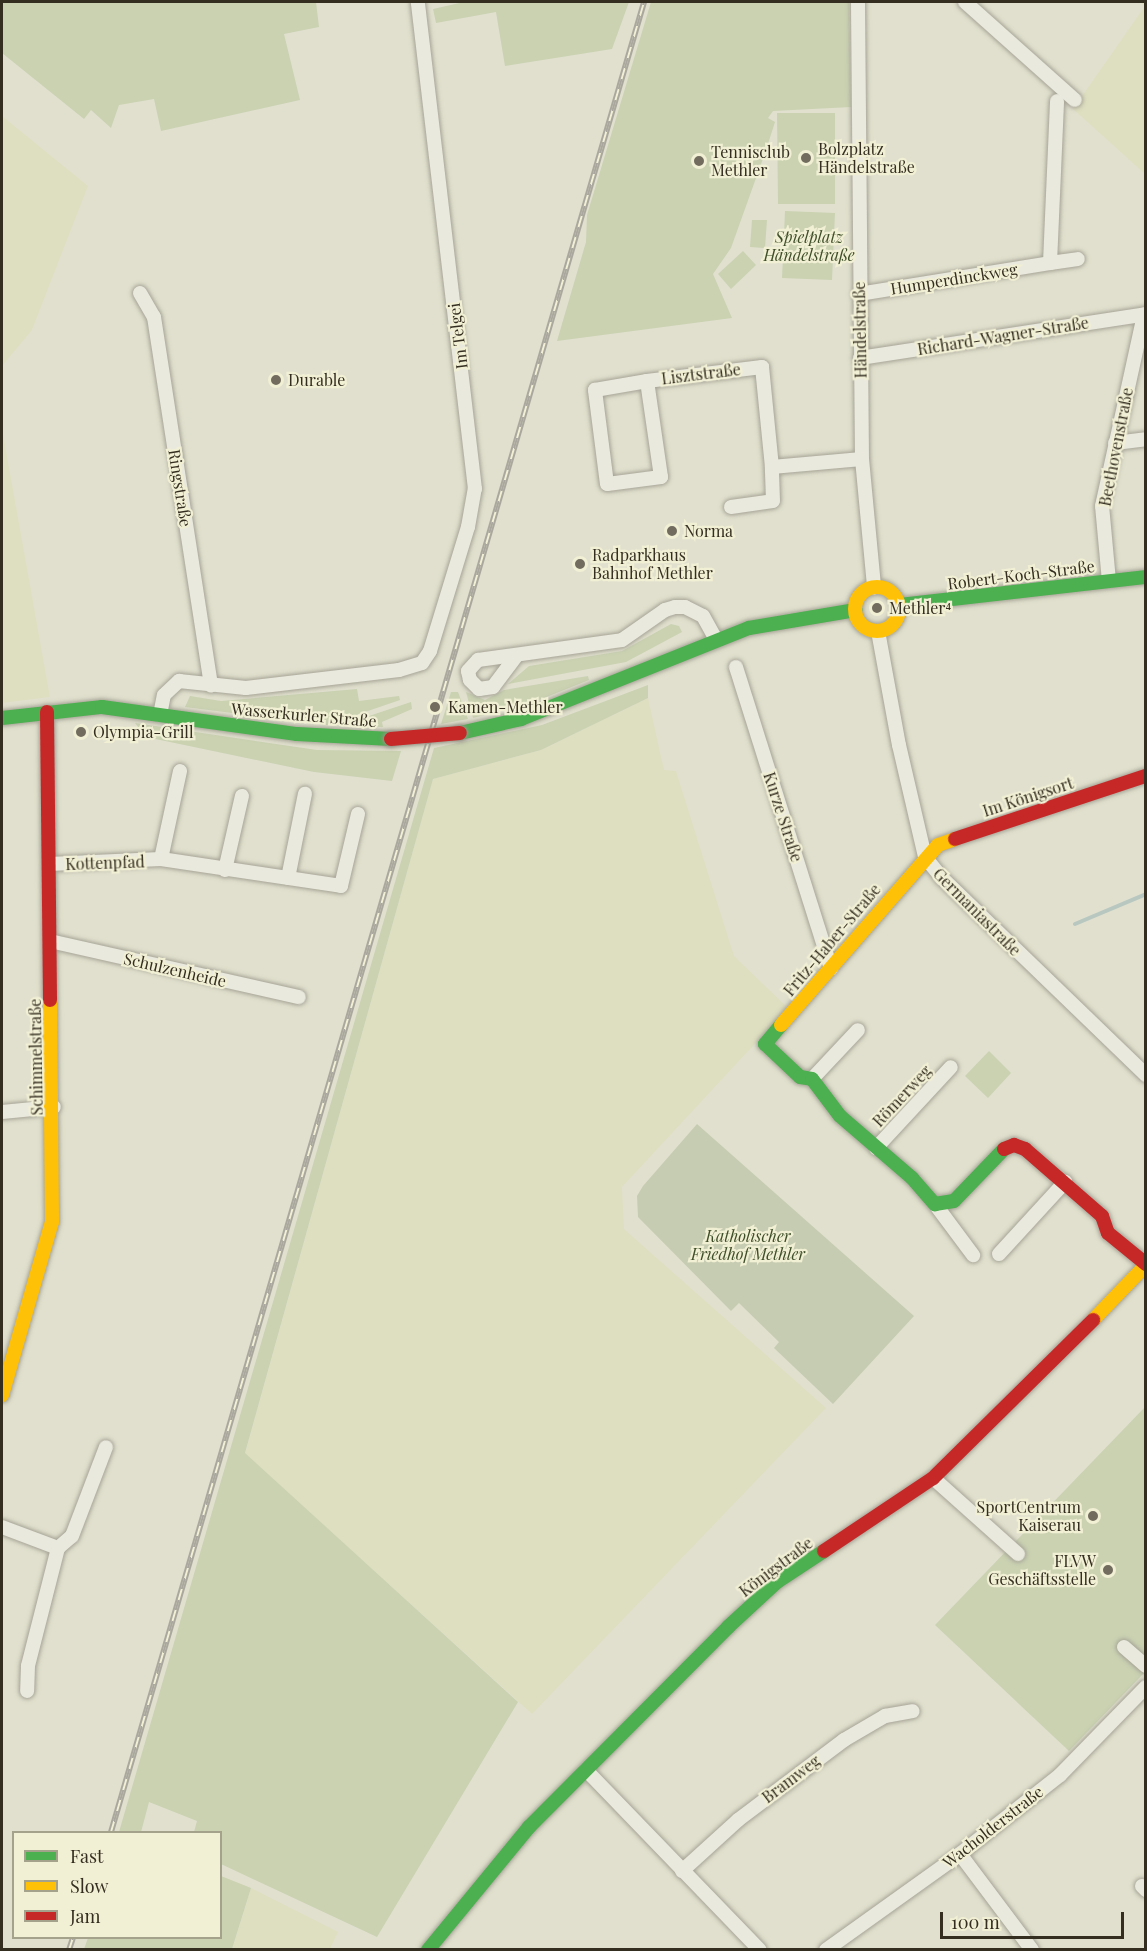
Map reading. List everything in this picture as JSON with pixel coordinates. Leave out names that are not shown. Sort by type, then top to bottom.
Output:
[{"type":"street","name":"Im Telgei","points":[[418,2],[475,489],[468,527],[430,651],[422,663]]},
{"type":"street","name":"Händelstraße","points":[[858,2],[862,459],[874,587]]},
{"type":"street","points":[[965,2],[1075,100]]},
{"type":"street","points":[[1050,263],[1057,101]]},
{"type":"street","name":"Humperdinckweg","points":[[859,294],[1078,259]]},
{"type":"street","name":"Ringstraße","points":[[140,293],[154,316],[211,686]]},
{"type":"street","name":"Richard-Wagner-Straße","points":[[860,358],[1145,315]]},
{"type":"street","name":"Beethovenstraße","points":[[1109,581],[1102,506],[1145,315]]},
{"type":"street","name":"Lisztstraße","points":[[647,381],[661,477],[607,484],[595,390],[647,381],[762,367],[773,501],[730,507]]},
{"type":"street","points":[[1115,443],[1146,439]]},
{"type":"street","points":[[772,467],[862,459]]},
{"type":"street","name":"Robert-Koch-Straße","points":[[900,605],[1146,577]]},
{"type":"street","points":[[874,587],[888,589],[900,605],[892,626],[878,631],[865,627],[855,610],[862,592],[874,587]]},
{"type":"street","points":[[517,655],[622,640],[675,607],[685,607],[703,616],[716,639],[773,623],[855,610]]},
{"type":"street","name":"Germaniastraße","points":[[878,631],[903,767],[925,857],[942,878],[1146,1076]]},
{"type":"street","name":"Wasserkurler Straße","points":[[2,718],[102,706],[297,734],[391,739],[460,733],[521,719],[716,639]]},
{"type":"street","name":"Wasserkurler Straße","points":[[160,715],[164,694],[179,681],[246,688],[399,670],[422,663]]},
{"type":"street","name":"Kurze Straße","points":[[736,667],[831,968]]},
{"type":"street","name":"Schimmelstraße","points":[[2,1395],[52,1222],[54,1107],[47,712]]},
{"type":"street","name":"Kottenpfad","points":[[161,860],[180,771]]},
{"type":"street","name":"Im Königsort","points":[[925,857],[952,839],[1146,776]]},
{"type":"street","points":[[288,879],[305,794]]},
{"type":"street","points":[[225,870],[242,796]]},
{"type":"street","name":"Kottenpfad","points":[[49,864],[161,860],[341,886],[358,814]]},
{"type":"street","name":"Fritz-Haber-Straße","points":[[765,1044],[925,857]]},
{"type":"street","name":"Schulzenheide","points":[[50,941],[299,997]]},
{"type":"street","points":[[812,1079],[858,1030]]},
{"type":"street","name":"Römerweg","points":[[765,1044],[800,1077],[812,1079],[840,1116],[912,1178],[935,1204],[973,1255]]},
{"type":"street","name":"Römerweg","points":[[876,1148],[951,1067]]},
{"type":"street","points":[[2,1112],[54,1107]]},
{"type":"street","points":[[935,1204],[954,1201],[1002,1150],[1014,1145],[1024,1149],[1065,1182],[1102,1216],[1108,1233],[1146,1264]]},
{"type":"street","points":[[999,1254],[1065,1182]]},
{"type":"street","name":"Königstraße","points":[[428,1950],[529,1827],[765,1592],[933,1478],[1040,1375],[1146,1264]]},
{"type":"street","points":[[27,1691],[28,1666],[58,1548],[72,1536],[106,1447]]},
{"type":"street","points":[[933,1478],[1018,1554]]},
{"type":"street","points":[[2,1527],[58,1548]]},
{"type":"street","points":[[1124,1647],[1146,1666]]},
{"type":"street","name":"Wacholderstraße","points":[[826,1950],[960,1854],[1060,1774],[1146,1687]]},
{"type":"street","name":"Bramweg","points":[[682,1871],[738,1820],[844,1740],[885,1716],[913,1711]]},
{"type":"street","points":[[586,1770],[760,1950]]},
{"type":"street","points":[[960,1854],[1032,1950]]},
{"type":"green space","points":[[2,2],[316,2],[319,27],[284,34],[300,100],[161,131],[154,99],[119,105],[111,128],[91,110],[84,119],[2,53]]},
{"type":"green space","points":[[464,2],[629,2],[612,49],[505,66],[496,12],[436,23],[433,9]]},
{"type":"green space","points":[[651,2],[849,2],[851,107],[773,111],[768,118],[775,122],[765,153],[731,248],[713,274],[732,318],[557,341],[586,242],[587,215]]},
{"type":"green space","points":[[1145,6],[1145,174],[1073,109]]},
{"type":"green space","name":"Bolzplatz Händelstraße","points":[[777,113],[835,113],[835,204],[778,204]]},
{"type":"green space","points":[[2,116],[88,186],[32,330],[2,366]]},
{"type":"green space","name":"Spielplatz Händelstraße","points":[[785,211],[835,213],[832,280],[782,278]]},
{"type":"green space","points":[[752,220],[767,220],[765,248],[750,247]]},
{"type":"green space","points":[[743,251],[756,265],[731,289],[718,274]]},
{"type":"green space","points":[[2,428],[50,697],[2,703]]},
{"type":"green space","points":[[671,624],[679,626],[682,632],[626,662],[508,684],[529,666],[622,651]]},
{"type":"green space","points":[[588,676],[589,680],[534,702],[473,718],[466,692],[485,700],[504,690]]},
{"type":"green space","points":[[648,685],[648,698],[541,750],[433,779],[245,1453],[518,1702],[377,1937],[222,1864],[222,1831],[194,1831],[197,1821],[149,1802],[141,1831],[119,1831],[434,748],[542,725]]},
{"type":"green space","points":[[357,689],[359,701],[399,696],[400,700],[327,725],[185,707],[190,696],[221,701]]},
{"type":"green space","points":[[451,692],[458,692],[468,719],[441,724]]},
{"type":"green space","points":[[648,698],[664,770],[676,771],[734,956],[788,1008],[622,1187],[624,1229],[826,1408],[532,1714],[245,1454],[433,779],[541,750]]},
{"type":"green space","points":[[411,702],[412,709],[382,722],[383,727],[352,726],[351,722]]},
{"type":"green space","points":[[135,723],[317,750],[401,751],[392,781],[314,772],[146,737]]},
{"type":"green space","points":[[989,1051],[1011,1073],[988,1098],[965,1076]]},
{"type":"green space","name":"Katholischer Friedhof Methler","points":[[697,1124],[914,1316],[833,1404],[774,1348],[779,1342],[739,1303],[731,1311],[638,1217],[637,1196],[643,1186]]},
{"type":"green space","name":"SportCentrum Kaiserau","points":[[1145,1407],[1145,1672],[1069,1751],[935,1625]]},
{"type":"green space","points":[[222,1876],[251,1888],[232,1949],[84,1949],[88,1939],[222,1939]]},
{"type":"green space","points":[[251,1888],[338,1932],[330,1949],[232,1950]]},
{"type":"waterway","points":[[1075,924],[1146,894]]},
{"type":"railway","points":[[111,1831],[644,2]]},
{"type":"railway","points":[[69,1950],[73,1939]]},
{"type":"traffic: fast","points":[[900,605],[1146,577]]},
{"type":"traffic: fast","points":[[460,733],[521,719],[749,628],[855,610]]},
{"type":"traffic: fast","points":[[2,718],[102,707],[297,734],[391,739]]},
{"type":"traffic: fast","points":[[781,1025],[765,1044],[800,1077],[812,1079],[840,1116],[912,1178],[935,1204],[954,1201],[1004,1149]]},
{"type":"traffic: fast","points":[[428,1950],[529,1827],[728,1627],[777,1582],[824,1551]]},
{"type":"traffic: slow","points":[[877,587],[893,593],[899,609],[893,625],[877,631],[861,625],[855,609],[861,593],[877,587]]},
{"type":"traffic: slow","points":[[781,1025],[938,845],[955,839]]},
{"type":"traffic: slow","points":[[2,1395],[52,1222],[50,1000]]},
{"type":"traffic: slow","points":[[1093,1320],[1146,1265]]},
{"type":"traffic: jam","points":[[47,712],[50,1000]]},
{"type":"traffic: jam","points":[[391,739],[460,733]]},
{"type":"traffic: jam","points":[[955,839],[1146,776]]},
{"type":"traffic: jam","points":[[1004,1149],[1014,1145],[1025,1149],[1102,1216],[1108,1233],[1146,1264]]},
{"type":"traffic: jam","points":[[824,1551],[933,1478],[1093,1320]]},
{"type":"place","name":"Bolzplatz Händelstraße","points":[[806,158]]},
{"type":"place","name":"Tennisclub Methler","points":[[699,161]]},
{"type":"place","name":"Durable","points":[[276,380]]},
{"type":"place","name":"Norma","points":[[672,531]]},
{"type":"place","name":"Radparkhaus Bahnhof Methler","points":[[580,564]]},
{"type":"place","name":"Methler⁴","points":[[877,608]]},
{"type":"place","name":"Kamen-Methler","points":[[435,707]]},
{"type":"place","name":"Olympia-Grill","points":[[81,732]]},
{"type":"place","name":"SportCentrum Kaiserau","points":[[1093,1516]]},
{"type":"place","name":"FLVW Geschäftsstelle","points":[[1108,1570]]}]
